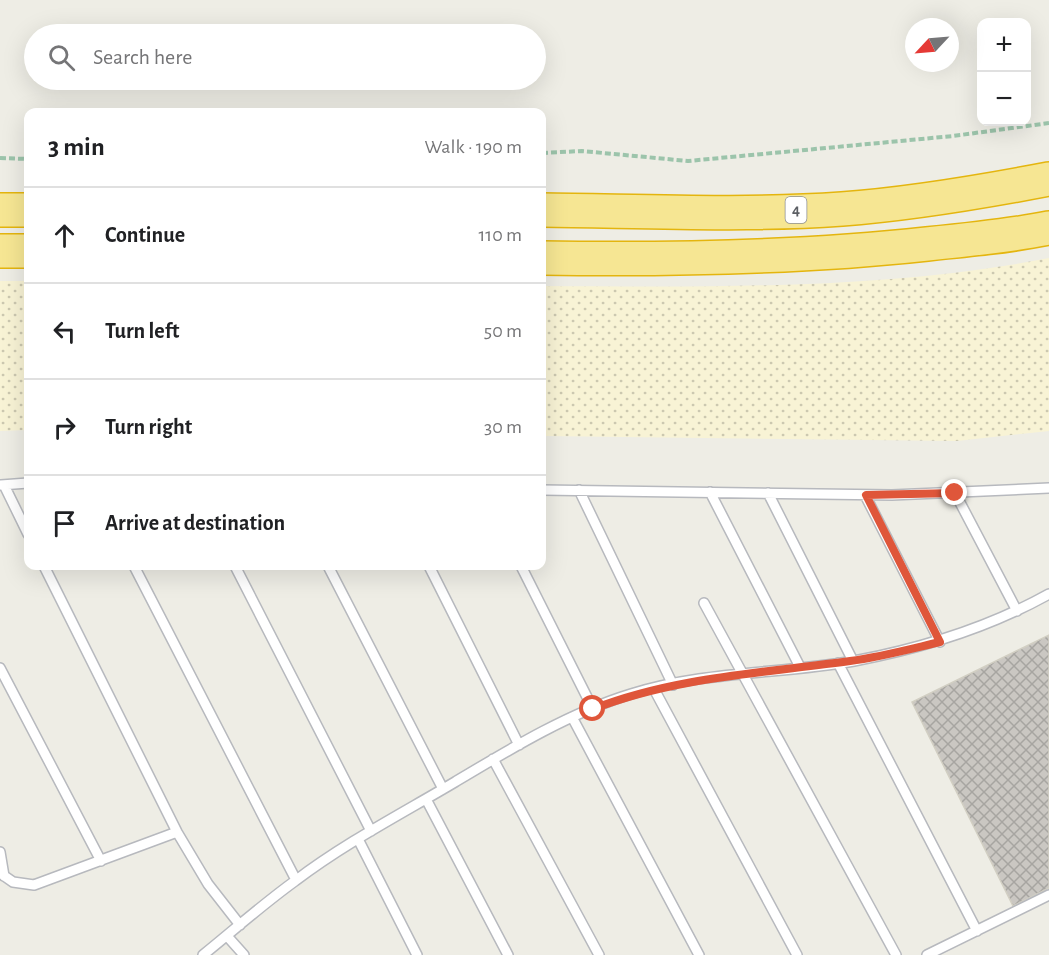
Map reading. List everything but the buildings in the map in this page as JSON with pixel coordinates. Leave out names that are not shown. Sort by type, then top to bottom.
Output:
[{"type":"highway","name":"4","points":[[546,210],[683,212],[842,209],[1000,189],[1049,179]]},
{"type":"highway","points":[[0,210],[24,210]]},
{"type":"highway","points":[[546,258],[695,260],[870,250],[1015,235],[1049,228]]},
{"type":"highway","points":[[0,251],[24,251]]},
{"type":"lane","points":[[24,483],[2,485],[24,526]]},
{"type":"lane","points":[[546,490],[866,495],[1049,488]]},
{"type":"lane","points":[[579,490],[673,685]]},
{"type":"lane","points":[[710,492],[800,667]]},
{"type":"lane","points":[[768,493],[853,661]]},
{"type":"lane","points":[[955,493],[1017,611]]},
{"type":"lane","points":[[866,495],[940,642]]},
{"type":"lane","points":[[46,570],[177,832],[208,884],[240,925]]},
{"type":"lane","points":[[136,570],[296,880]]},
{"type":"lane","points":[[237,570],[371,831]]},
{"type":"lane","points":[[330,570],[443,789]]},
{"type":"lane","points":[[431,570],[519,745]]},
{"type":"lane","points":[[523,570],[593,709]]},
{"type":"lane","points":[[203,955],[296,880],[357,839],[493,759],[572,717],[632,694],[673,685],[741,674],[853,661],[940,642],[1017,611],[1049,594]]},
{"type":"lane","points":[[704,603],[896,955]]},
{"type":"lane","points":[[838,663],[977,931]]},
{"type":"lane","points":[[0,668],[100,861]]},
{"type":"lane","points":[[654,689],[797,955]]},
{"type":"lane","points":[[572,717],[699,955]]},
{"type":"lane","points":[[493,759],[599,955]]},
{"type":"lane","points":[[426,799],[508,955]]},
{"type":"lane","points":[[0,852],[2,875],[13,882],[34,885],[177,832]]},
{"type":"lane","points":[[357,839],[417,955]]},
{"type":"lane","points":[[927,955],[1049,895]]},
{"type":"lane","points":[[227,936],[244,955]]},
{"type":"path","points":[[546,153],[582,151],[688,161],[953,136],[1049,123]]},
{"type":"path","points":[[0,158],[24,159]]},
{"type":"sand","points":[[1049,258],[1049,431],[957,441],[546,436],[546,286],[668,287],[796,284],[924,276]]},
{"type":"sand","points":[[0,281],[24,281],[24,430],[0,431]]},
{"type":"route","points":[[593,709],[632,694],[710,678],[853,661],[940,642],[866,495],[955,493]]}]
